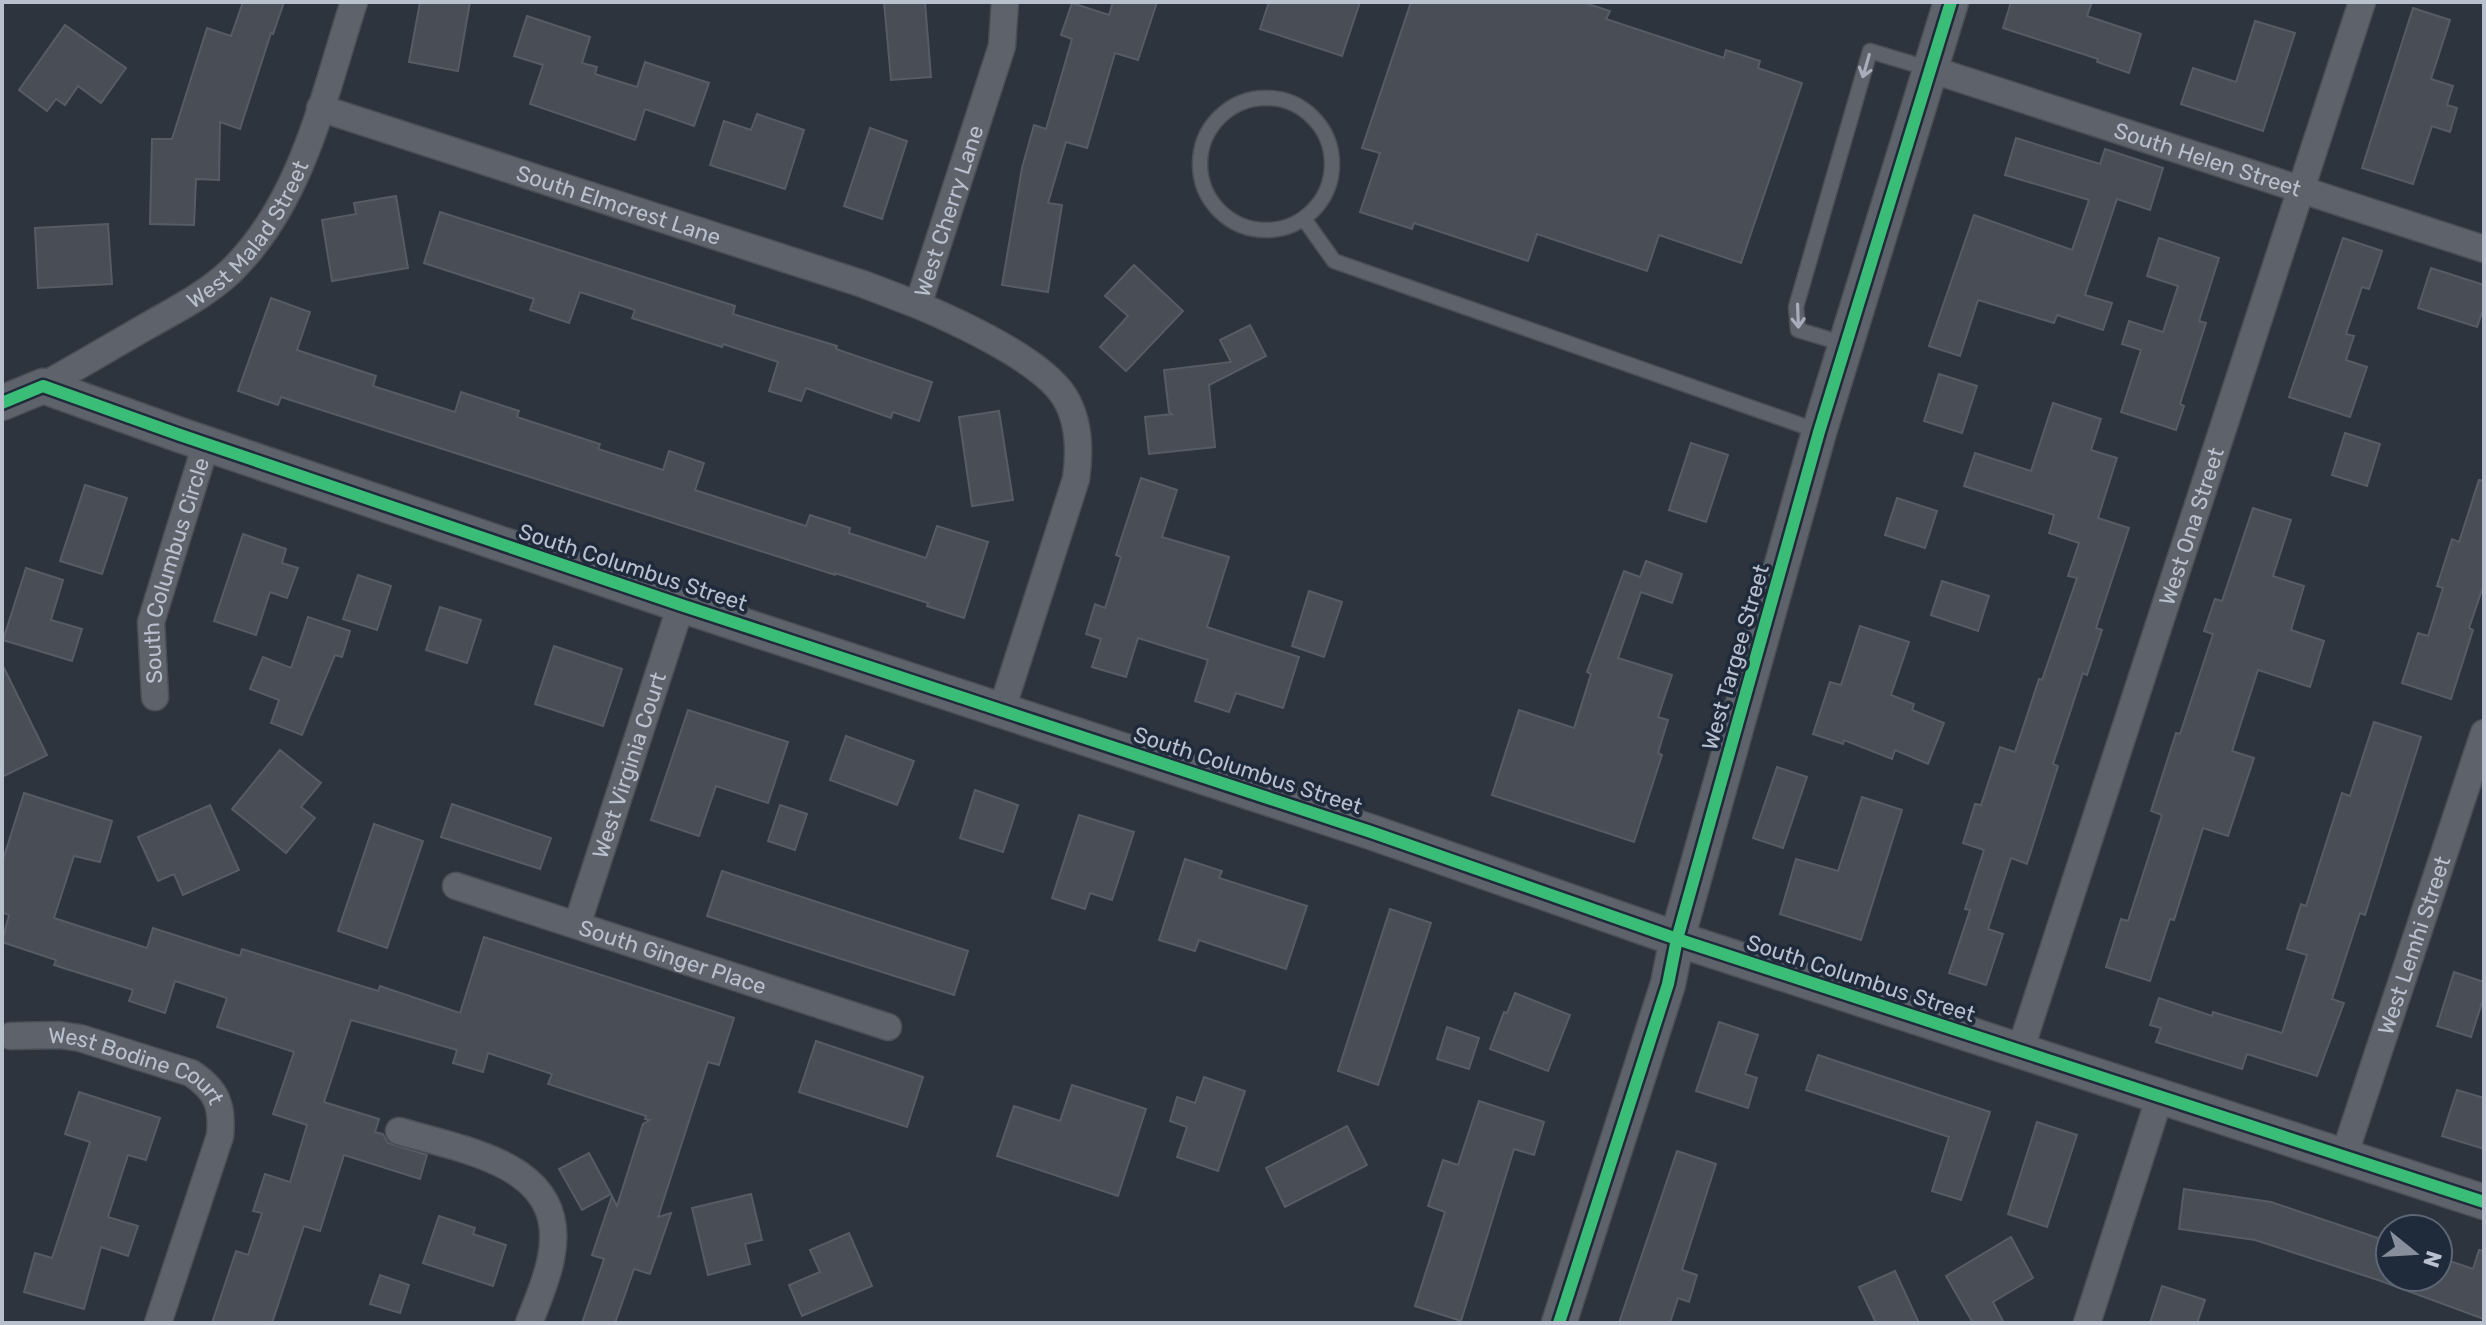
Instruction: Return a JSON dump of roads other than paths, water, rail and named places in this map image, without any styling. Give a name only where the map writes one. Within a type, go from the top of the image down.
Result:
[{"type":"street","name":"West Malad Street","points":[[43,386],[192,300],[231,271],[256,242],[281,204],[301,164],[354,2]]},
{"type":"street","name":"West Cherry Lane","points":[[1002,709],[1076,479],[1080,452],[1075,423],[1064,395],[1044,376],[977,330],[918,305],[1002,46],[1005,2]]},
{"type":"street","name":"West Targee Street","points":[[1559,1323],[1668,984],[1677,939],[1819,432],[1951,2]]},
{"type":"street","name":"West Ona Street","points":[[2020,1051],[2362,2]]},
{"type":"street","name":"South Helen Street","points":[[1930,69],[2484,249]]},
{"type":"street","name":"South Elmcrest Lane","points":[[320,108],[848,279],[918,305]]},
{"type":"street","points":[[2,403],[43,386]]},
{"type":"street","name":"South Columbus Street","points":[[43,386],[681,605],[1371,832],[1677,939],[2484,1202]]},
{"type":"street","name":"South Columbus Circle","points":[[155,697],[151,622],[206,444]]},
{"type":"street","name":"West Virginia Court","points":[[577,925],[681,605]]},
{"type":"street","name":"West Lemhi Street","points":[[2344,1156],[2484,733]]},
{"type":"street","name":"South Ginger Place","points":[[456,886],[888,1027]]},
{"type":"street","name":"West Bodine Court","points":[[11,1036],[80,1038],[191,1073],[206,1083],[216,1097],[222,1116],[220,1136],[158,1323]]},
{"type":"street","points":[[2087,1323],[2160,1096]]},
{"type":"street","points":[[399,1131],[492,1159],[522,1173],[538,1189],[548,1209],[553,1233],[551,1258],[529,1323]]},
{"type":"lane","points":[[1845,344],[1798,330],[1796,307],[1870,51],[1930,69]]},
{"type":"lane","points":[[1262,97],[1284,99],[1303,109],[1319,123],[1329,142],[1332,163],[1329,185],[1319,204],[1304,219],[1283,228],[1261,231],[1240,225],[1220,213],[1207,196],[1200,174],[1200,152],[1208,131],[1222,113],[1241,102],[1262,97]]},
{"type":"lane","points":[[1304,219],[1334,261],[1819,432]]}]
